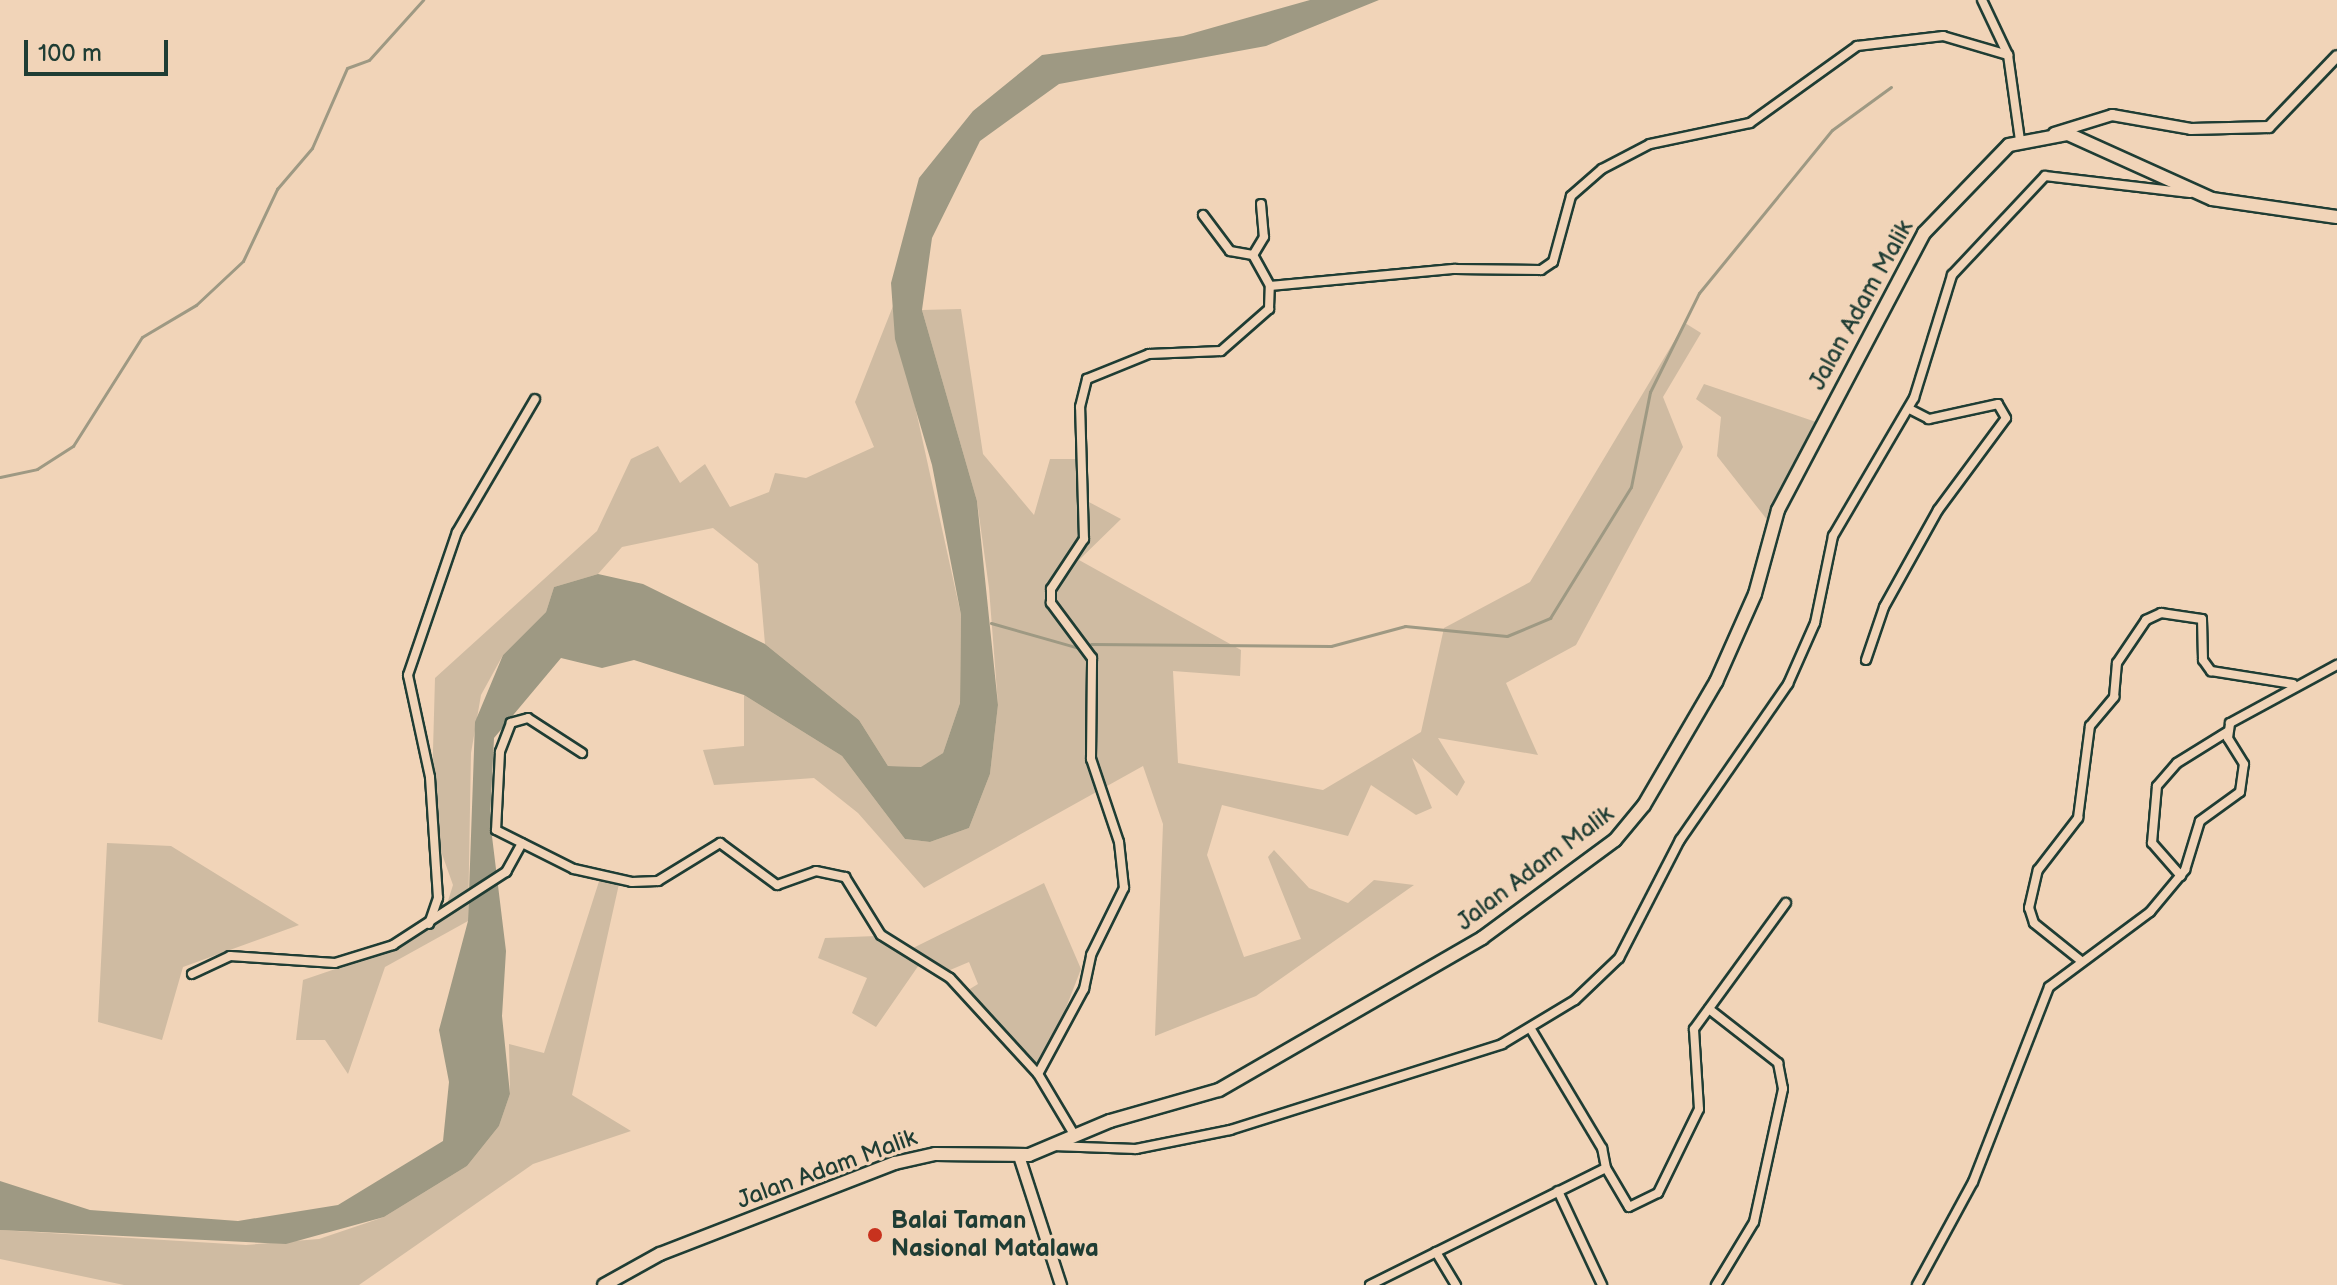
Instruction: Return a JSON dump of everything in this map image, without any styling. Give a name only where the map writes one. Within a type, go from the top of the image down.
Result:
[{"type":"highway","name":"Jalan Adam Malik","points":[[604,1285],[660,1254],[895,1163],[935,1154],[1019,1156],[1202,1097],[1259,1069],[1482,938],[1632,823],[1716,682],[1755,594],[1778,510],[1924,233],[1963,184],[2020,140],[2054,133],[2102,146],[2200,194],[2337,217]]},
{"type":"street","points":[[1982,0],[2008,55],[2020,140]]},
{"type":"street","points":[[1270,286],[1455,269],[1530,274],[1553,262],[1571,196],[1602,169],[1650,144],[1750,123],[1848,49],[1943,36],[2008,55]]},
{"type":"street","points":[[2054,133],[2112,115],[2191,129],[2269,127],[2337,56]]},
{"type":"street","points":[[1052,1146],[1100,1151],[1194,1140],[1397,1082],[1532,1031],[1619,958],[1680,840],[1788,684],[1815,623],[1833,536],[1909,409],[1952,275],[2045,176],[2200,194]]},
{"type":"street","points":[[1253,255],[1263,243],[1261,204]]},
{"type":"street","points":[[1203,215],[1230,251],[1253,255]]},
{"type":"street","points":[[1038,1074],[1084,989],[1091,955],[1124,888],[1091,759],[1092,658],[1050,596],[1084,539],[1081,390],[1097,373],[1149,354],[1221,351],[1269,309],[1270,286],[1253,255]]},
{"type":"street","points":[[429,924],[438,898],[431,786],[408,675],[457,532],[535,399]]},
{"type":"street","points":[[1866,660],[1884,607],[1938,510],[2006,418],[1998,404],[1929,419],[1909,409]]},
{"type":"street","points":[[2080,960],[2034,923],[2031,895],[2050,849],[2078,818],[2090,726],[2114,697],[2117,663],[2146,620],[2161,613],[2202,619],[2203,660],[2211,671],[2293,684]]},
{"type":"street","points":[[2181,876],[2152,843],[2157,786],[2177,763],[2227,732],[2293,684],[2337,665]]},
{"type":"street","points":[[582,753],[533,721],[511,723],[500,752],[495,826],[574,869],[632,882],[658,881],[720,843],[777,885],[816,871],[845,877],[881,935],[950,978],[1038,1074],[1075,1136]]},
{"type":"street","points":[[1917,1285],[1973,1182],[2043,998],[2080,960],[2148,914],[2181,876],[2200,821],[2244,784],[2244,764],[2227,732]]},
{"type":"street","points":[[192,974],[230,956],[342,962],[429,924],[506,872],[522,843]]},
{"type":"street","points":[[1532,1031],[1607,1156],[1606,1168],[1629,1207],[1658,1193],[1697,1117],[1693,1033],[1786,903]]},
{"type":"street","points":[[1709,1009],[1778,1063],[1783,1089],[1761,1202],[1716,1285]]},
{"type":"street","points":[[1019,1156],[1061,1285]]},
{"type":"street","points":[[1370,1285],[1606,1168]]},
{"type":"street","points":[[1558,1191],[1602,1285]]},
{"type":"street","points":[[1436,1252],[1456,1285]]},
{"type":"shaded area","points":[[1310,0],[1379,0],[1266,46],[1059,84],[980,141],[932,238],[922,310],[977,501],[998,705],[990,774],[969,828],[930,842],[905,839],[842,756],[744,695],[634,660],[602,668],[561,658],[494,738],[490,820],[506,951],[502,1016],[510,1094],[499,1126],[467,1166],[384,1217],[286,1244],[0,1230],[0,1181],[90,1210],[238,1221],[338,1205],[443,1141],[449,1082],[439,1030],[468,921],[475,722],[503,655],[546,612],[554,587],[598,574],[643,584],[765,644],[859,720],[888,766],[921,767],[943,753],[960,703],[961,615],[932,465],[895,339],[891,283],[919,178],[973,111],[1042,55],[1183,36]]},
{"type":"shaded area","points":[[893,306],[961,615],[960,703],[943,753],[922,767],[888,766],[859,720],[765,644],[758,564],[713,528],[622,547],[598,574],[554,587],[546,612],[503,655],[481,695],[471,753],[468,921],[385,967],[348,1074],[325,1040],[296,1040],[303,980],[397,948],[443,917],[453,885],[431,823],[435,678],[597,531],[631,459],[658,446],[680,483],[705,464],[730,507],[769,492],[775,473],[806,478],[874,447],[855,402]]},
{"type":"shaded area","points":[[961,309],[983,454],[1034,515],[1050,459],[1085,459],[1087,501],[1121,519],[1079,560],[1241,650],[1240,676],[1173,671],[1178,763],[1323,790],[1421,732],[1444,628],[1530,582],[1685,323],[1701,333],[1663,397],[1683,447],[1576,645],[1506,683],[1538,755],[1438,738],[1465,782],[1457,796],[1412,758],[1432,808],[1416,815],[1371,785],[1348,836],[1222,805],[1207,855],[1244,957],[1301,939],[1268,857],[1274,850],[1309,888],[1348,903],[1374,880],[1414,885],[1256,996],[1155,1036],[1163,824],[1143,766],[924,888],[858,813],[814,778],[714,785],[703,750],[744,746],[744,695],[842,756],[905,839],[930,842],[969,828],[990,774],[998,705],[989,588],[977,501],[922,310]]},
{"type":"shaded area","points":[[1704,384],[1822,424],[1772,526],[1717,456],[1721,417],[1696,399]]},
{"type":"shaded area","points":[[107,843],[171,846],[299,925],[183,967],[162,1040],[98,1022]]},
{"type":"shaded area","points":[[602,872],[621,875],[572,1095],[631,1131],[533,1164],[359,1285],[124,1285],[0,1259],[0,1230],[246,1245],[319,1239],[384,1217],[467,1166],[499,1126],[510,1094],[509,1044],[544,1053]]},
{"type":"shaded area","points":[[1044,883],[1081,969],[1054,1039],[1032,1072],[960,995],[978,984],[969,962],[943,973],[921,962],[876,1027],[852,1013],[867,978],[818,958],[825,938],[876,936],[905,952]]},
{"type":"waterway","points":[[0,477],[37,469],[73,446],[142,337],[196,305],[243,261],[277,189],[312,148],[347,68],[369,60],[423,0]]},
{"type":"waterway","points":[[1091,644],[1331,646],[1405,626],[1507,636],[1550,618],[1631,487],[1650,392],[1699,293],[1832,130],[1891,87]]},
{"type":"waterway","points":[[991,623],[1079,648]]},
{"type":"place","name":"Balai Taman Nasional Matalawa","points":[[875,1235]]}]
